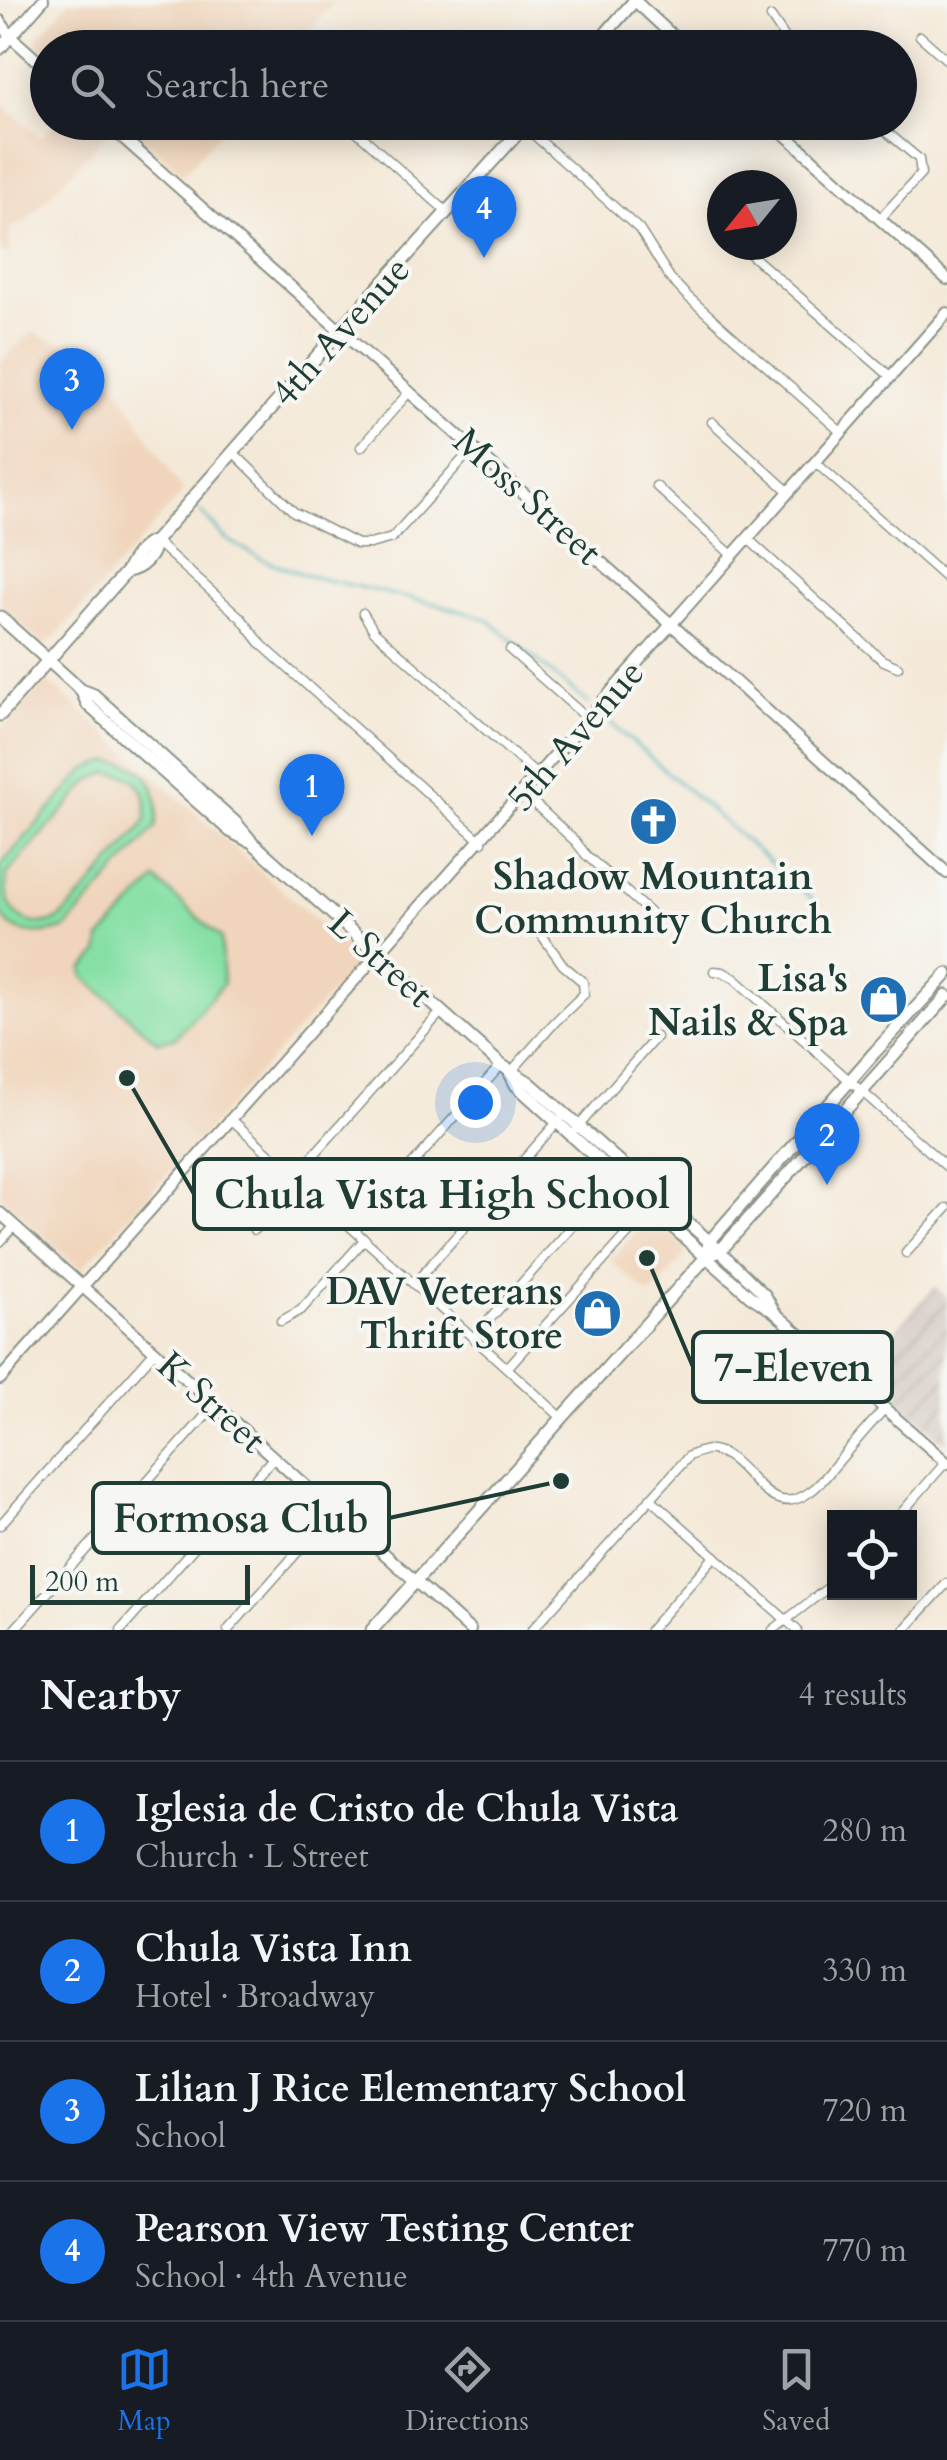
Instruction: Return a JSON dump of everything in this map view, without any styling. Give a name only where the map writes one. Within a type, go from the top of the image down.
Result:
[{"type":"main road","points":[[608,30],[634,0]]},
{"type":"main road","name":"4th Avenue","points":[[0,715],[127,571],[138,570],[154,550],[154,541],[512,140]]},
{"type":"main road","name":"L Street","points":[[0,618],[236,822],[252,842],[506,1069],[516,1085],[720,1252]]},
{"type":"main road","points":[[706,1257],[709,1242],[947,974]]},
{"type":"main road","points":[[372,1630],[706,1257],[720,1252],[947,996]]},
{"type":"main road","name":"L Street","points":[[620,1172],[651,1208],[706,1257]]},
{"type":"street","points":[[0,49],[43,0]]},
{"type":"street","points":[[634,0],[666,30]]},
{"type":"street","points":[[771,18],[779,30]]},
{"type":"street","points":[[0,22],[30,53]]},
{"type":"street","points":[[920,36],[947,60]]},
{"type":"street","name":"Moss Street","points":[[126,140],[947,873]]},
{"type":"street","points":[[366,140],[447,212]]},
{"type":"street","points":[[543,140],[639,229],[670,278],[686,295],[841,432]]},
{"type":"street","points":[[791,140],[947,279]]},
{"type":"street","points":[[880,219],[920,174],[919,160],[896,140]]},
{"type":"street","points":[[757,260],[890,377]]},
{"type":"street","name":"5th Avenue","points":[[0,1379],[482,842],[587,718],[947,314]]},
{"type":"street","points":[[361,447],[410,392]]},
{"type":"street","points":[[712,422],[788,492]]},
{"type":"street","points":[[233,452],[294,512],[357,544],[370,544],[392,538],[473,448]]},
{"type":"street","points":[[815,462],[947,579]]},
{"type":"street","points":[[656,486],[733,556]]},
{"type":"street","points":[[747,538],[882,660],[898,667]]},
{"type":"street","points":[[154,541],[241,618],[266,648],[482,842]]},
{"type":"street","points":[[362,612],[377,633],[538,776]]},
{"type":"street","points":[[510,650],[587,718]]},
{"type":"street","points":[[524,794],[650,913]]},
{"type":"street","points":[[355,1229],[506,1069],[584,994],[583,982],[564,966],[541,934]]},
{"type":"street","points":[[714,971],[734,978],[947,1167]]},
{"type":"street","points":[[254,1230],[441,1012]]},
{"type":"street","points":[[575,1131],[656,1037]]},
{"type":"street","points":[[414,1284],[561,1118]]},
{"type":"street","points":[[232,1120],[561,1417]]},
{"type":"street","points":[[474,1337],[620,1172]]},
{"type":"street","points":[[508,1367],[651,1208]]},
{"type":"street","points":[[906,1253],[947,1208]]},
{"type":"street","name":"K Street","points":[[0,1212],[470,1630]]},
{"type":"street","points":[[0,1242],[15,1226]]},
{"type":"street","points":[[280,1321],[300,1310],[365,1239]]},
{"type":"street","name":"L Street","points":[[720,1252],[765,1295],[774,1312]]},
{"type":"street","name":"L Street","points":[[706,1257],[946,1463]]},
{"type":"street","points":[[0,1524],[156,1351]]},
{"type":"street","points":[[14,1630],[216,1404]]},
{"type":"street","points":[[532,1630],[689,1456],[701,1450],[714,1450],[737,1464],[769,1495],[790,1501],[813,1490],[885,1408]]},
{"type":"street","points":[[120,1630],[274,1458]]},
{"type":"street","points":[[903,1510],[946,1463]]},
{"type":"street","points":[[650,1498],[797,1630]]},
{"type":"street","points":[[228,1630],[334,1511]]},
{"type":"street","points":[[650,1630],[714,1556]]},
{"type":"street","points":[[904,1630],[947,1583]]},
{"type":"street","points":[[773,1630],[827,1588]]},
{"type":"shaded area","points":[[70,0],[336,0],[309,30],[44,30]]},
{"type":"shaded area","points":[[0,102],[30,128],[30,140],[100,140],[25,222],[10,228],[10,253],[0,253]]},
{"type":"shaded area","points":[[145,140],[213,140],[183,174]]},
{"type":"shaded area","points":[[33,332],[80,352],[107,369],[183,492],[53,640],[43,645],[0,606],[0,362]]},
{"type":"shaded area","points":[[46,680],[361,960],[81,1270],[0,1197],[0,730]]},
{"type":"shaded area","points":[[650,1216],[685,1248],[684,1257],[648,1294],[610,1260]]},
{"type":"shaded area","points":[[935,1287],[947,1298],[947,1444],[861,1368]]},
{"type":"green space","points":[[105,762],[119,762],[141,771],[154,789],[156,827],[66,928],[38,933],[19,930],[4,918],[0,909],[0,866],[85,770]],"holes":[[[107,773],[139,785],[146,800],[146,820],[103,873],[57,920],[39,923],[23,918],[9,902],[8,873],[91,780]]]},
{"type":"green space","points":[[156,880],[221,938],[223,984],[175,1038],[157,1042],[84,977],[83,969],[99,953],[100,939]]},
{"type":"waterway","points":[[201,512],[226,539],[264,560],[305,575],[487,619],[588,703]]},
{"type":"waterway","points":[[604,717],[818,904]]},
{"type":"place","name":"Pearson View Testing Center","points":[[484,258]]},
{"type":"place","name":"Lilian J Rice Elementary School","points":[[72,430]]},
{"type":"place","name":"Shadow Mountain Community Church","points":[[653,822]]},
{"type":"place","name":"Iglesia de Cristo de Chula Vista","points":[[312,836]]},
{"type":"place","name":"Lisa's Nails & Spa","points":[[883,1000]]},
{"type":"place","name":"Chula Vista High School","points":[[127,1078]]},
{"type":"place","name":"Chula Vista Inn","points":[[827,1185]]},
{"type":"place","name":"7-Eleven","points":[[647,1258]]},
{"type":"place","name":"DAV Veterans Thrift Store","points":[[598,1313]]},
{"type":"place","name":"Formosa Club","points":[[561,1481]]}]
